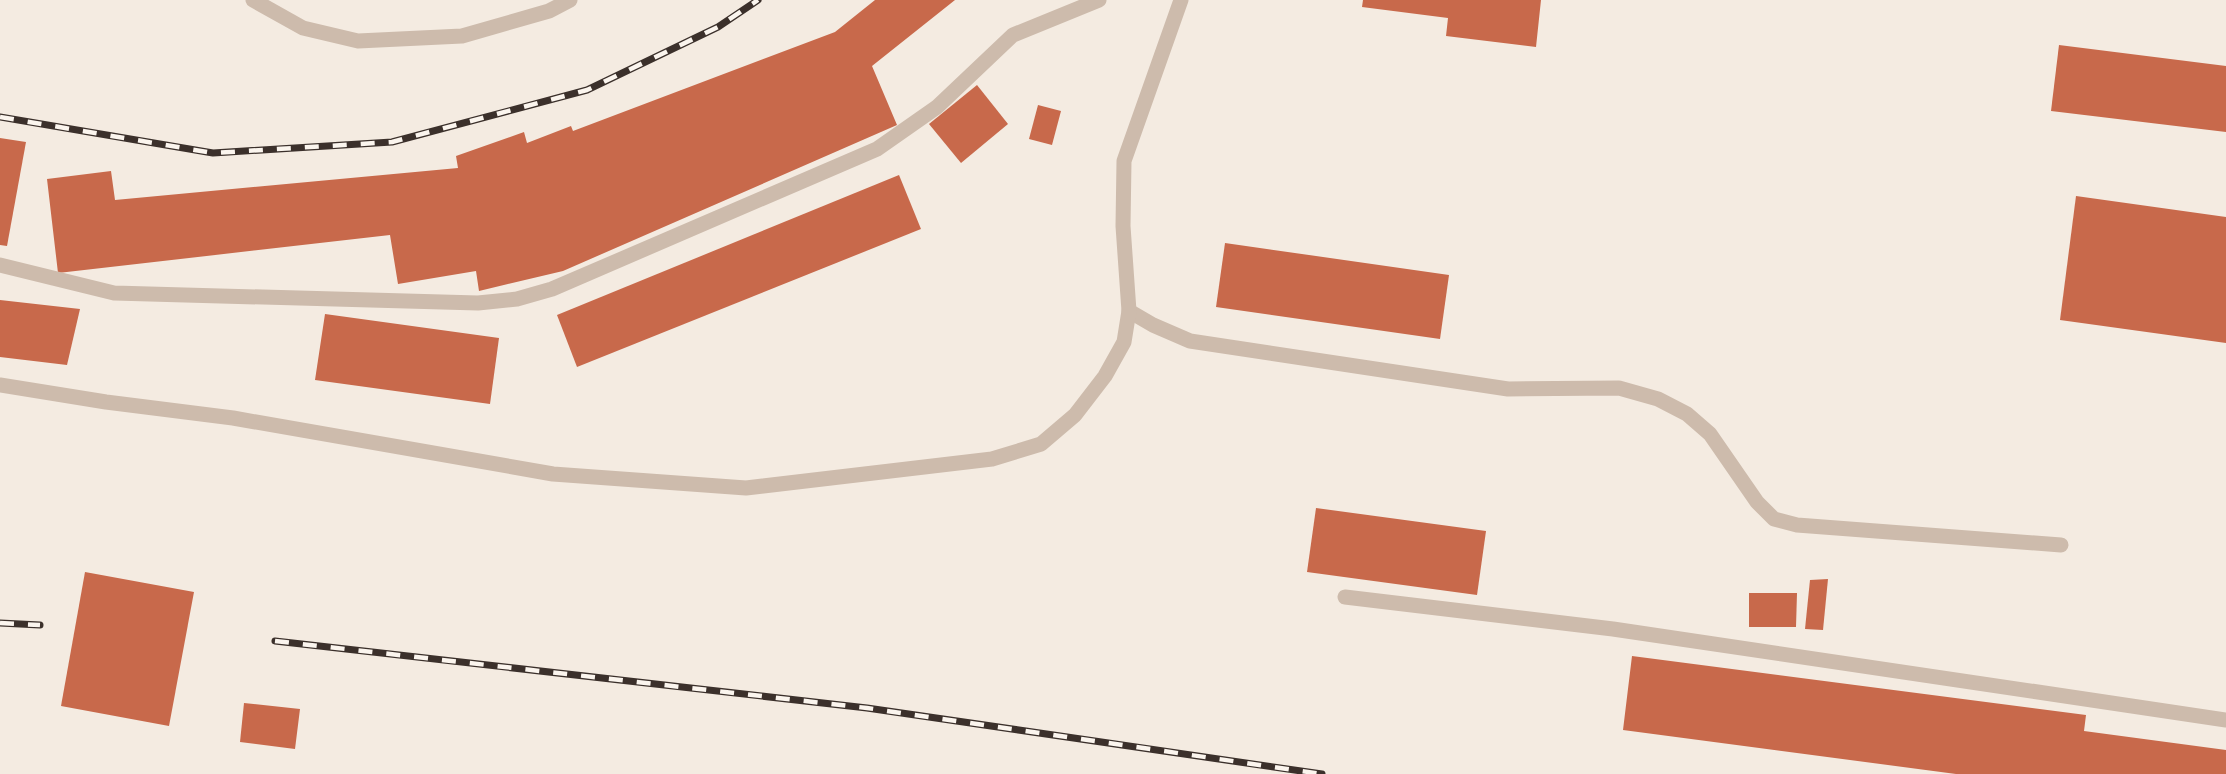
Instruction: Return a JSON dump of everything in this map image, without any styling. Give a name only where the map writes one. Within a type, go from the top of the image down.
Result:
[{"type":"street","points":[[253,0],[303,28],[358,41],[462,36],[549,11],[570,0]]},
{"type":"street","points":[[0,265],[114,293],[478,303],[517,299],[552,289],[877,149],[938,107],[1013,35],[1099,0]]},
{"type":"street","points":[[0,385],[106,402],[233,418],[553,474],[746,488],[992,459],[1041,444],[1075,415],[1105,376],[1124,342],[1129,311],[1123,226],[1124,162],[1181,0]]},
{"type":"street","points":[[1129,311],[1153,325],[1190,341],[1508,389],[1619,388],[1658,399],[1687,414],[1710,434],[1757,502],[1774,519],[1797,525],[2061,544]]},
{"type":"street","points":[[1344,597],[1613,629],[2226,720]]},
{"type":"building","points":[[875,0],[955,0],[872,66],[897,125],[563,271],[479,291],[476,271],[398,284],[390,235],[58,273],[47,179],[111,171],[115,200],[458,168],[456,156],[524,132],[527,143],[571,126],[573,131],[835,32]]},
{"type":"building","points":[[1363,0],[1541,0],[1536,47],[1446,36],[1448,18],[1362,7]]},
{"type":"building","points":[[2059,45],[2226,66],[2226,132],[2051,111]]},
{"type":"building","points":[[977,85],[1008,124],[961,163],[929,124]]},
{"type":"building","points":[[1038,105],[1061,111],[1052,145],[1029,139]]},
{"type":"building","points":[[0,138],[26,142],[7,246],[0,245]]},
{"type":"building","points":[[899,175],[921,229],[577,367],[557,315]]},
{"type":"building","points":[[2076,196],[2226,217],[2226,343],[2060,320]]},
{"type":"building","points":[[1225,243],[1449,275],[1440,339],[1216,307]]},
{"type":"building","points":[[0,300],[80,309],[67,365],[0,357]]},
{"type":"building","points":[[325,314],[499,338],[490,404],[315,380]]},
{"type":"building","points":[[1316,508],[1486,531],[1477,595],[1307,572]]},
{"type":"building","points":[[85,572],[194,592],[169,726],[61,706]]},
{"type":"building","points":[[1828,579],[1823,630],[1805,629],[1810,580]]},
{"type":"building","points":[[1749,593],[1797,593],[1796,627],[1749,627]]},
{"type":"building","points":[[1632,656],[2086,715],[2084,731],[2226,750],[2226,774],[1956,774],[1623,730]]},
{"type":"building","points":[[244,703],[300,709],[295,749],[240,742]]},
{"type":"railway","points":[[0,117],[213,153],[392,142],[587,90],[718,27],[758,0]]},
{"type":"railway","points":[[0,623],[40,625]]},
{"type":"railway","points":[[275,641],[867,708],[1322,774]]}]
